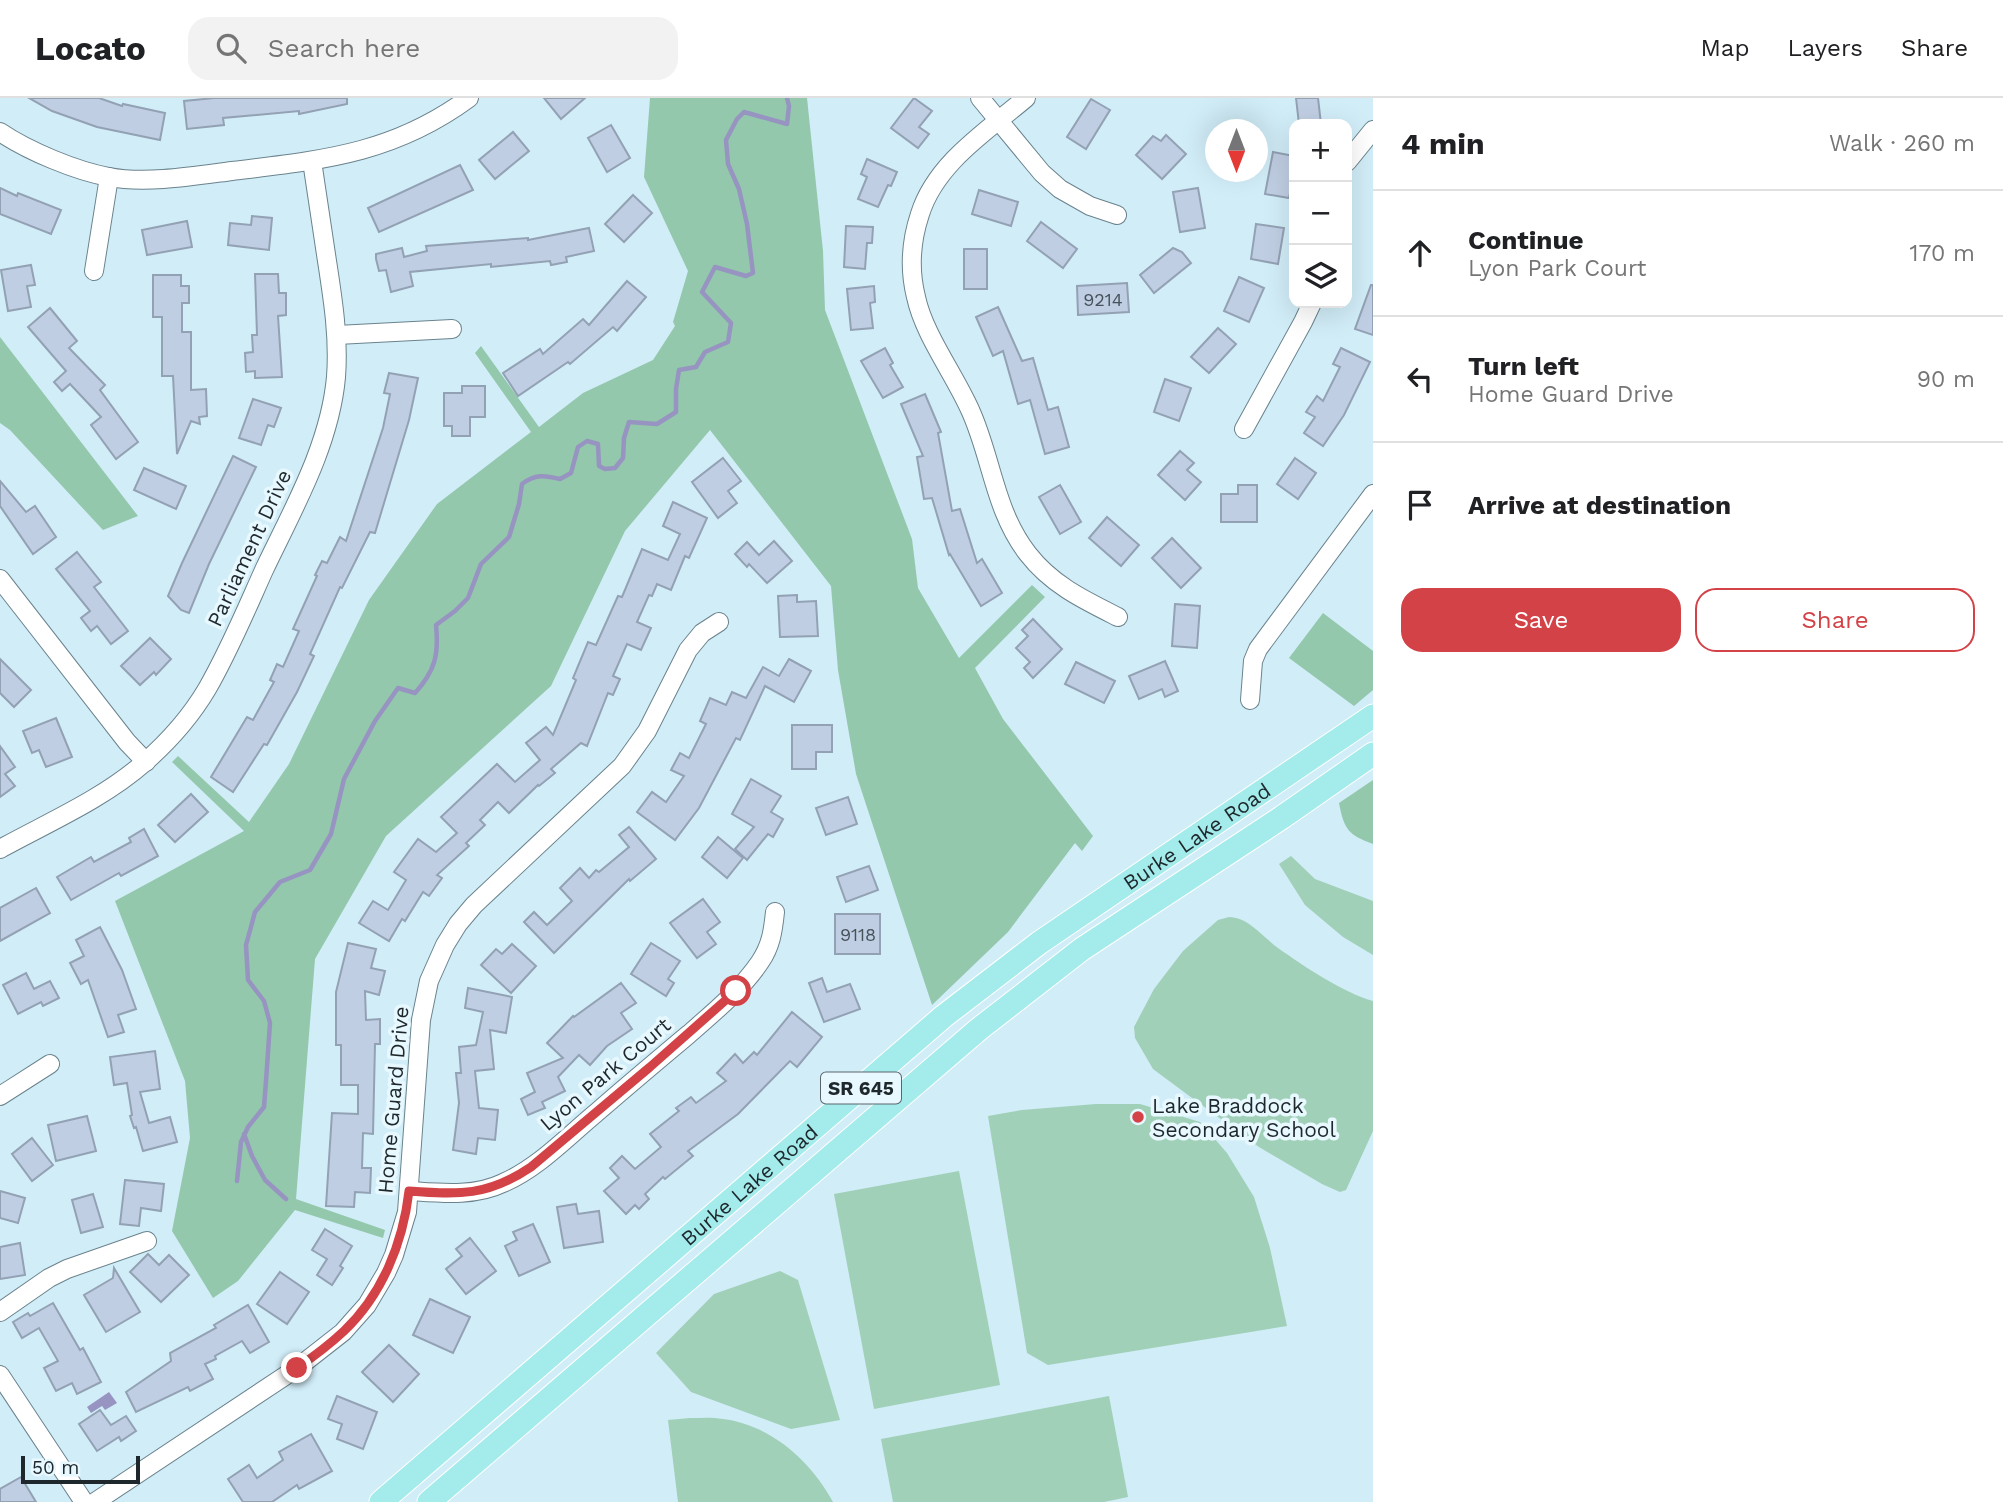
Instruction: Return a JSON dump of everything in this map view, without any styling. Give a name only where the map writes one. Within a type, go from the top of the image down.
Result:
[{"type":"main road","name":"Burke Lake Road","points":[[381,1502],[944,1016],[1039,943],[1373,716]]},
{"type":"main road","name":"Burke Lake Road","points":[[429,1502],[979,1029],[1082,949],[1373,754]]},
{"type":"street","points":[[0,132],[35,151],[109,177],[185,177],[312,161],[371,148],[408,135],[450,112],[469,98]]},
{"type":"street","points":[[980,98],[1042,173],[1060,189],[1090,206],[1117,215]]},
{"type":"street","points":[[1026,98],[950,163],[925,200],[913,237],[911,262],[916,298],[926,327],[971,412],[983,443],[1000,504],[1019,542],[1038,566],[1059,585],[1118,617]]},
{"type":"street","points":[[1352,156],[1373,130]]},
{"type":"street","name":"Parliament Drive","points":[[0,849],[115,785],[146,762],[177,731],[206,690],[305,484],[331,408],[337,335],[312,161]]},
{"type":"street","points":[[94,271],[109,177]]},
{"type":"street","points":[[1244,429],[1310,308]]},
{"type":"street","points":[[337,335],[452,329]]},
{"type":"street","points":[[1250,700],[1253,661],[1258,649],[1373,494]]},
{"type":"street","points":[[0,579],[127,742],[146,762]]},
{"type":"street","name":"Home Guard Drive","points":[[95,1502],[297,1368],[343,1332],[367,1304],[386,1273],[404,1225],[409,1191],[421,1020],[429,981],[444,945],[474,905],[622,766],[647,731],[688,650],[702,633],[719,622]]},
{"type":"street","name":"Lyon Park Court","points":[[409,1191],[446,1194],[479,1191],[504,1183],[531,1167],[736,991],[768,948],[772,939],[775,912]]},
{"type":"street","points":[[0,1096],[50,1064]]},
{"type":"street","points":[[0,1312],[49,1278],[67,1269],[147,1241]]},
{"type":"street","points":[[0,1375],[83,1502]]},
{"type":"green space","points":[[650,98],[807,98],[823,251],[825,310],[912,539],[918,588],[959,658],[1032,585],[1045,597],[975,668],[1003,719],[1093,836],[1082,851],[1075,843],[1008,932],[932,1005],[856,774],[838,670],[831,586],[710,430],[625,531],[551,686],[386,836],[315,959],[296,1199],[385,1230],[383,1238],[295,1210],[238,1281],[213,1298],[172,1231],[190,1138],[185,1081],[115,901],[244,831],[172,762],[178,756],[249,822],[289,764],[369,600],[437,504],[531,432],[475,353],[481,346],[539,427],[583,393],[653,360],[675,326],[673,322],[688,271],[644,177]]},
{"type":"green space","points":[[0,337],[138,516],[103,530],[10,430],[0,423]]},
{"type":"green space","points":[[1323,613],[1373,651],[1373,690],[1354,706],[1289,658]]},
{"type":"green space","points":[[1373,780],[1373,844],[1348,830],[1339,803]]},
{"type":"green space","points":[[1291,856],[1315,879],[1373,901],[1373,955],[1343,937],[1305,905],[1279,864]]},
{"type":"green space","points":[[1229,917],[1243,920],[1278,948],[1324,978],[1373,1001],[1373,1131],[1346,1190],[1340,1192],[1322,1184],[1259,1147],[1153,1069],[1135,1038],[1134,1027],[1154,989],[1183,951],[1218,920]]},
{"type":"green space","points":[[1096,1104],[1140,1104],[1200,1122],[1227,1153],[1254,1197],[1270,1248],[1287,1326],[1048,1365],[1027,1353],[988,1116],[1022,1110]]},
{"type":"green space","points":[[959,1171],[1000,1385],[874,1409],[834,1194]]},
{"type":"green space","points":[[780,1271],[798,1280],[840,1420],[791,1429],[691,1392],[656,1353],[714,1294]]},
{"type":"green space","points":[[1109,1396],[1128,1497],[1104,1502],[893,1502],[881,1439]]},
{"type":"green space","points":[[715,1418],[741,1423],[773,1437],[801,1459],[833,1502],[678,1502],[668,1420]]},
{"type":"shaded area","points":[[109,1392],[117,1403],[105,1410],[102,1406],[91,1413],[87,1407]]},
{"type":"building","points":[[29,98],[99,98],[122,106],[123,104],[165,113],[160,140],[97,127],[52,111]]},
{"type":"building","points":[[214,98],[347,98],[347,104],[299,114],[299,111],[223,118],[224,125],[187,129],[184,101]]},
{"type":"building","points":[[544,98],[585,98],[561,119]]},
{"type":"building","points":[[914,98],[932,111],[919,127],[929,134],[918,148],[891,128]]},
{"type":"building","points":[[1296,98],[1318,98],[1320,119],[1298,119]]},
{"type":"building","points":[[1091,99],[1110,110],[1086,149],[1067,137]]},
{"type":"building","points":[[611,125],[630,158],[607,172],[588,138]]},
{"type":"building","points":[[513,132],[529,151],[495,179],[479,160]]},
{"type":"building","points":[[1166,135],[1186,154],[1162,179],[1136,155],[1153,136],[1161,141]]},
{"type":"building","points":[[1273,152],[1289,155],[1289,198],[1265,194]]},
{"type":"building","points":[[867,159],[897,172],[878,207],[858,199],[867,177],[861,174]]},
{"type":"building","points":[[460,165],[473,190],[379,232],[368,208]]},
{"type":"building","points":[[0,188],[61,210],[51,234],[0,214]]},
{"type":"building","points":[[1198,188],[1205,228],[1180,232],[1173,192]]},
{"type":"building","points":[[979,190],[1018,202],[1011,226],[972,214]]},
{"type":"building","points":[[633,195],[652,213],[624,242],[605,224]]},
{"type":"building","points":[[252,216],[272,218],[269,250],[228,245],[230,223],[251,225]]},
{"type":"building","points":[[187,221],[192,247],[147,255],[142,230]]},
{"type":"building","points":[[1041,222],[1077,249],[1063,268],[1027,241]]},
{"type":"building","points":[[1256,224],[1284,228],[1278,264],[1251,259]]},
{"type":"building","points":[[846,226],[873,227],[872,243],[867,243],[865,269],[844,267]]},
{"type":"building","points":[[589,228],[594,251],[566,257],[567,262],[551,265],[550,261],[491,267],[491,264],[410,272],[413,286],[391,292],[386,270],[379,271],[376,259],[376,254],[402,248],[404,257],[427,251],[426,246],[528,240]]},
{"type":"building","points":[[1173,248],[1182,252],[1191,263],[1154,293],[1140,275]]},
{"type":"building","points":[[964,249],[987,249],[987,289],[964,289]]},
{"type":"building","points":[[31,265],[35,285],[27,286],[31,307],[8,311],[1,270]]},
{"type":"building","points":[[255,274],[278,274],[279,293],[286,293],[286,315],[278,316],[282,377],[255,378],[255,371],[246,372],[245,353],[253,352],[252,335],[257,335]]},
{"type":"building","points":[[153,275],[181,275],[181,286],[189,286],[189,303],[182,303],[182,332],[191,332],[191,390],[206,389],[207,416],[199,417],[200,424],[191,421],[177,454],[173,376],[162,376],[162,317],[153,317]]},
{"type":"building","points":[[1239,277],[1264,288],[1249,322],[1224,311]]},
{"type":"building","points":[[627,281],[646,297],[617,331],[613,327],[570,364],[568,362],[518,396],[503,373],[540,349],[543,354],[583,319],[589,325]]},
{"type":"building","points":[[1127,283],[1129,312],[1078,315],[1077,286]]},
{"type":"building","points":[[1373,285],[1373,335],[1355,329]]},
{"type":"building","points":[[874,286],[875,302],[870,303],[873,328],[851,330],[847,289]]},
{"type":"building","points":[[998,307],[1022,361],[1033,358],[1048,410],[1058,407],[1069,447],[1045,454],[1030,400],[1018,404],[1003,351],[993,356],[976,317]]},
{"type":"building","points":[[50,308],[77,341],[69,348],[105,385],[100,390],[138,442],[116,459],[91,425],[101,417],[70,384],[62,391],[54,382],[66,371],[28,327]]},
{"type":"building","points":[[1218,328],[1236,344],[1209,373],[1191,357]]},
{"type":"building","points":[[885,348],[893,363],[890,365],[903,387],[883,398],[861,361]]},
{"type":"building","points":[[1341,348],[1370,362],[1344,415],[1323,446],[1304,433],[1315,417],[1306,412],[1317,396],[1323,401],[1340,367],[1333,364]]},
{"type":"building","points":[[389,373],[418,378],[409,420],[375,533],[370,532],[342,588],[340,587],[310,654],[314,656],[297,692],[267,745],[264,744],[233,792],[211,777],[247,717],[253,720],[274,682],[270,680],[277,664],[283,667],[299,631],[293,629],[322,561],[327,563],[340,537],[346,541],[383,428],[390,394],[384,393]]},
{"type":"building","points":[[1165,379],[1191,388],[1179,421],[1154,412]]},
{"type":"building","points":[[462,386],[485,386],[485,417],[470,417],[470,436],[452,436],[452,426],[444,426],[444,393],[462,393]]},
{"type":"building","points":[[925,394],[941,432],[938,433],[952,511],[960,509],[977,563],[982,559],[1002,593],[981,606],[949,555],[932,498],[924,499],[917,457],[923,456],[901,404]]},
{"type":"building","points":[[253,399],[281,408],[274,427],[268,425],[261,445],[239,438]]},
{"type":"building","points":[[1180,451],[1194,463],[1187,470],[1201,482],[1185,500],[1158,475]]},
{"type":"building","points":[[233,456],[256,467],[209,564],[189,613],[181,610],[168,596]]},
{"type":"building","points":[[723,458],[741,481],[728,491],[737,503],[718,518],[692,482]]},
{"type":"building","points":[[1295,458],[1316,473],[1298,499],[1277,484]]},
{"type":"building","points":[[144,468],[186,486],[176,509],[134,490]]},
{"type":"building","points":[[0,481],[26,512],[35,506],[56,537],[33,554],[0,506]]},
{"type":"building","points":[[1060,485],[1081,522],[1060,534],[1039,497]]},
{"type":"building","points":[[1238,485],[1257,485],[1257,522],[1221,522],[1221,494],[1238,494]]},
{"type":"building","points":[[673,502],[707,518],[689,558],[685,556],[671,590],[657,584],[652,596],[649,595],[637,622],[651,628],[641,650],[627,644],[613,676],[620,679],[613,695],[608,693],[587,746],[581,743],[551,769],[555,773],[509,813],[498,802],[480,820],[485,825],[466,843],[469,846],[437,875],[442,878],[429,896],[423,892],[389,941],[359,923],[373,901],[388,910],[406,880],[394,872],[418,839],[436,852],[457,833],[441,817],[497,764],[515,782],[540,760],[526,743],[546,727],[553,735],[576,680],[573,678],[588,642],[596,645],[618,596],[622,597],[642,549],[668,560],[680,534],[663,526]]},
{"type":"building","points":[[1107,517],[1139,545],[1121,566],[1089,538]]},
{"type":"building","points":[[1172,538],[1201,568],[1181,588],[1152,558]]},
{"type":"building","points":[[774,541],[792,561],[767,583],[735,554],[747,542],[759,555]]},
{"type":"building","points":[[77,552],[101,582],[94,587],[128,631],[111,644],[97,626],[91,631],[81,618],[90,611],[56,569]]},
{"type":"building","points":[[797,595],[797,602],[816,601],[818,636],[780,637],[778,596]]},
{"type":"building","points":[[1175,604],[1200,606],[1197,648],[1172,646]]},
{"type":"building","points":[[1033,619],[1062,649],[1033,678],[1024,668],[1030,662],[1016,648],[1028,636],[1022,630]]},
{"type":"building","points":[[150,638],[171,659],[156,675],[154,672],[140,685],[121,666]]},
{"type":"building","points":[[0,659],[31,690],[14,707],[0,693]]},
{"type":"building","points":[[789,659],[811,671],[794,702],[765,686],[740,740],[736,738],[699,808],[675,840],[637,812],[652,792],[666,802],[684,776],[671,770],[680,753],[689,758],[706,724],[700,721],[710,698],[726,705],[732,692],[746,698],[763,667],[779,676]]},
{"type":"building","points":[[1165,661],[1178,691],[1165,697],[1162,689],[1139,699],[1129,676]]},
{"type":"building","points":[[1076,662],[1115,681],[1104,703],[1065,684]]},
{"type":"building","points":[[56,718],[72,757],[46,767],[39,750],[32,753],[23,731]]},
{"type":"building","points":[[792,725],[832,725],[832,752],[816,752],[816,769],[792,769]]},
{"type":"building","points":[[0,746],[15,767],[5,774],[15,786],[0,797]]},
{"type":"building","points":[[751,779],[781,796],[771,812],[783,819],[773,837],[768,834],[747,860],[735,849],[754,827],[732,814]]},
{"type":"building","points":[[191,794],[208,812],[175,842],[158,825]]},
{"type":"building","points":[[848,797],[857,824],[826,835],[816,808]]},
{"type":"building","points":[[629,827],[656,859],[630,881],[629,879],[554,953],[524,922],[534,912],[547,925],[572,901],[560,888],[580,868],[589,878],[629,847],[619,835]]},
{"type":"building","points":[[144,829],[158,856],[121,876],[119,873],[71,900],[57,877],[91,857],[94,862],[131,842],[129,838]]},
{"type":"building","points":[[718,837],[743,858],[727,878],[702,857]]},
{"type":"building","points":[[869,866],[878,890],[846,902],[837,877]]},
{"type":"building","points":[[36,888],[50,913],[0,941],[0,908]]},
{"type":"building","points":[[703,899],[720,922],[707,932],[716,944],[697,958],[670,923]]},
{"type":"building","points":[[835,914],[880,914],[880,954],[835,954]]},
{"type":"building","points":[[100,927],[122,970],[136,1009],[118,1015],[124,1032],[108,1037],[88,980],[81,984],[70,963],[84,956],[76,940]]},
{"type":"building","points":[[348,943],[376,949],[371,968],[385,971],[379,995],[365,991],[366,1020],[380,1019],[380,1044],[375,1044],[373,1134],[363,1133],[362,1168],[371,1168],[370,1193],[355,1192],[354,1207],[326,1206],[332,1113],[358,1114],[358,1085],[341,1085],[341,1045],[336,1045],[336,992]]},
{"type":"building","points":[[651,943],[680,961],[668,979],[674,983],[666,996],[631,974]]},
{"type":"building","points":[[512,944],[536,966],[511,993],[481,965],[496,949],[502,954]]},
{"type":"building","points":[[26,973],[34,989],[50,981],[59,998],[43,1006],[41,1002],[18,1014],[3,985]]},
{"type":"building","points":[[822,978],[827,992],[850,984],[860,1009],[824,1022],[809,983]]},
{"type":"building","points":[[621,983],[636,1003],[621,1013],[632,1029],[607,1046],[590,1065],[579,1055],[558,1077],[565,1091],[542,1102],[545,1108],[528,1115],[521,1099],[535,1092],[527,1073],[563,1058],[547,1043],[573,1016]]},
{"type":"building","points":[[468,988],[512,997],[506,1033],[490,1030],[494,1069],[475,1071],[479,1108],[498,1110],[495,1140],[478,1138],[476,1154],[453,1150],[459,1103],[456,1073],[461,1073],[459,1047],[476,1045],[483,1012],[465,1008]]},
{"type":"building","points":[[792,1012],[822,1037],[797,1067],[790,1061],[738,1114],[688,1151],[693,1156],[665,1179],[663,1177],[645,1194],[649,1199],[639,1209],[635,1205],[626,1214],[604,1191],[619,1178],[610,1168],[622,1156],[635,1169],[661,1147],[650,1134],[679,1111],[676,1108],[691,1097],[696,1103],[726,1081],[717,1073],[735,1054],[743,1063],[754,1052],[757,1055]]},
{"type":"building","points":[[155,1051],[160,1089],[140,1092],[149,1123],[170,1117],[177,1142],[143,1151],[130,1116],[127,1083],[114,1085],[110,1057]]},
{"type":"building","points":[[87,1116],[96,1151],[56,1161],[48,1125]]},
{"type":"building","points":[[32,1138],[53,1165],[32,1181],[12,1154]]},
{"type":"building","points":[[125,1180],[164,1184],[161,1211],[141,1208],[139,1226],[120,1224]]},
{"type":"building","points":[[0,1191],[25,1198],[18,1223],[0,1218]]},
{"type":"building","points":[[93,1194],[103,1227],[81,1233],[72,1200]]},
{"type":"building","points":[[576,1204],[578,1214],[599,1211],[603,1242],[564,1248],[557,1207]]},
{"type":"building","points":[[533,1224],[550,1262],[519,1276],[505,1246],[517,1240],[513,1232]]},
{"type":"building","points":[[325,1229],[352,1246],[332,1285],[317,1275],[327,1259],[312,1250]]},
{"type":"building","points":[[470,1238],[496,1271],[466,1294],[446,1269],[462,1256],[456,1249]]},
{"type":"building","points":[[20,1243],[25,1275],[0,1279],[0,1247]]},
{"type":"building","points":[[148,1254],[159,1265],[169,1255],[189,1275],[161,1302],[130,1272]]},
{"type":"building","points":[[114,1268],[140,1312],[106,1332],[84,1295],[113,1278]]},
{"type":"building","points":[[280,1272],[309,1292],[287,1324],[257,1304]]},
{"type":"building","points":[[430,1299],[470,1317],[453,1353],[413,1335]]},
{"type":"building","points":[[53,1303],[80,1350],[83,1348],[101,1382],[77,1394],[72,1383],[56,1391],[44,1368],[58,1361],[39,1328],[22,1338],[13,1322]]},
{"type":"building","points":[[248,1305],[269,1342],[250,1353],[242,1341],[205,1364],[213,1379],[190,1391],[188,1387],[136,1412],[126,1392],[171,1361],[170,1353],[216,1328],[214,1325]]},
{"type":"building","points":[[389,1345],[419,1374],[393,1402],[362,1372]]},
{"type":"building","points":[[337,1396],[377,1412],[363,1449],[337,1439],[342,1424],[328,1419]]},
{"type":"building","points":[[100,1410],[111,1425],[126,1416],[136,1431],[121,1441],[119,1437],[97,1451],[79,1424]]},
{"type":"building","points":[[311,1434],[332,1471],[299,1489],[297,1485],[272,1502],[243,1502],[228,1479],[249,1465],[257,1478],[283,1460],[279,1452]]},
{"type":"building","points":[[21,1477],[36,1502],[0,1502],[0,1489]]},
{"type":"waterway","points":[[237,1181],[241,1142],[248,1127],[264,1107],[270,1023],[264,1001],[248,980],[246,945],[255,912],[280,882],[310,870],[331,834],[344,779],[375,721],[398,688],[415,693],[427,677],[436,654],[436,625],[468,598],[481,564],[509,537],[522,484],[536,477],[560,479],[571,473],[578,447],[587,441],[598,444],[599,466],[605,469],[615,468],[623,458],[624,438],[629,422],[657,424],[676,412],[679,370],[696,367],[705,352],[728,342],[731,323],[702,292],[715,267],[746,276],[753,273],[747,224],[739,189],[728,164],[726,140],[737,119],[744,112],[787,124],[787,98]]},
{"type":"waterway","points":[[244,1134],[265,1180],[286,1199]]},
{"type":"place","name":"Lake Braddock Secondary School","points":[[1138,1117]]},
{"type":"route","points":[[297,1368],[343,1332],[367,1304],[394,1255],[404,1225],[409,1191],[446,1194],[479,1191],[516,1177],[650,1067],[736,991]]}]
